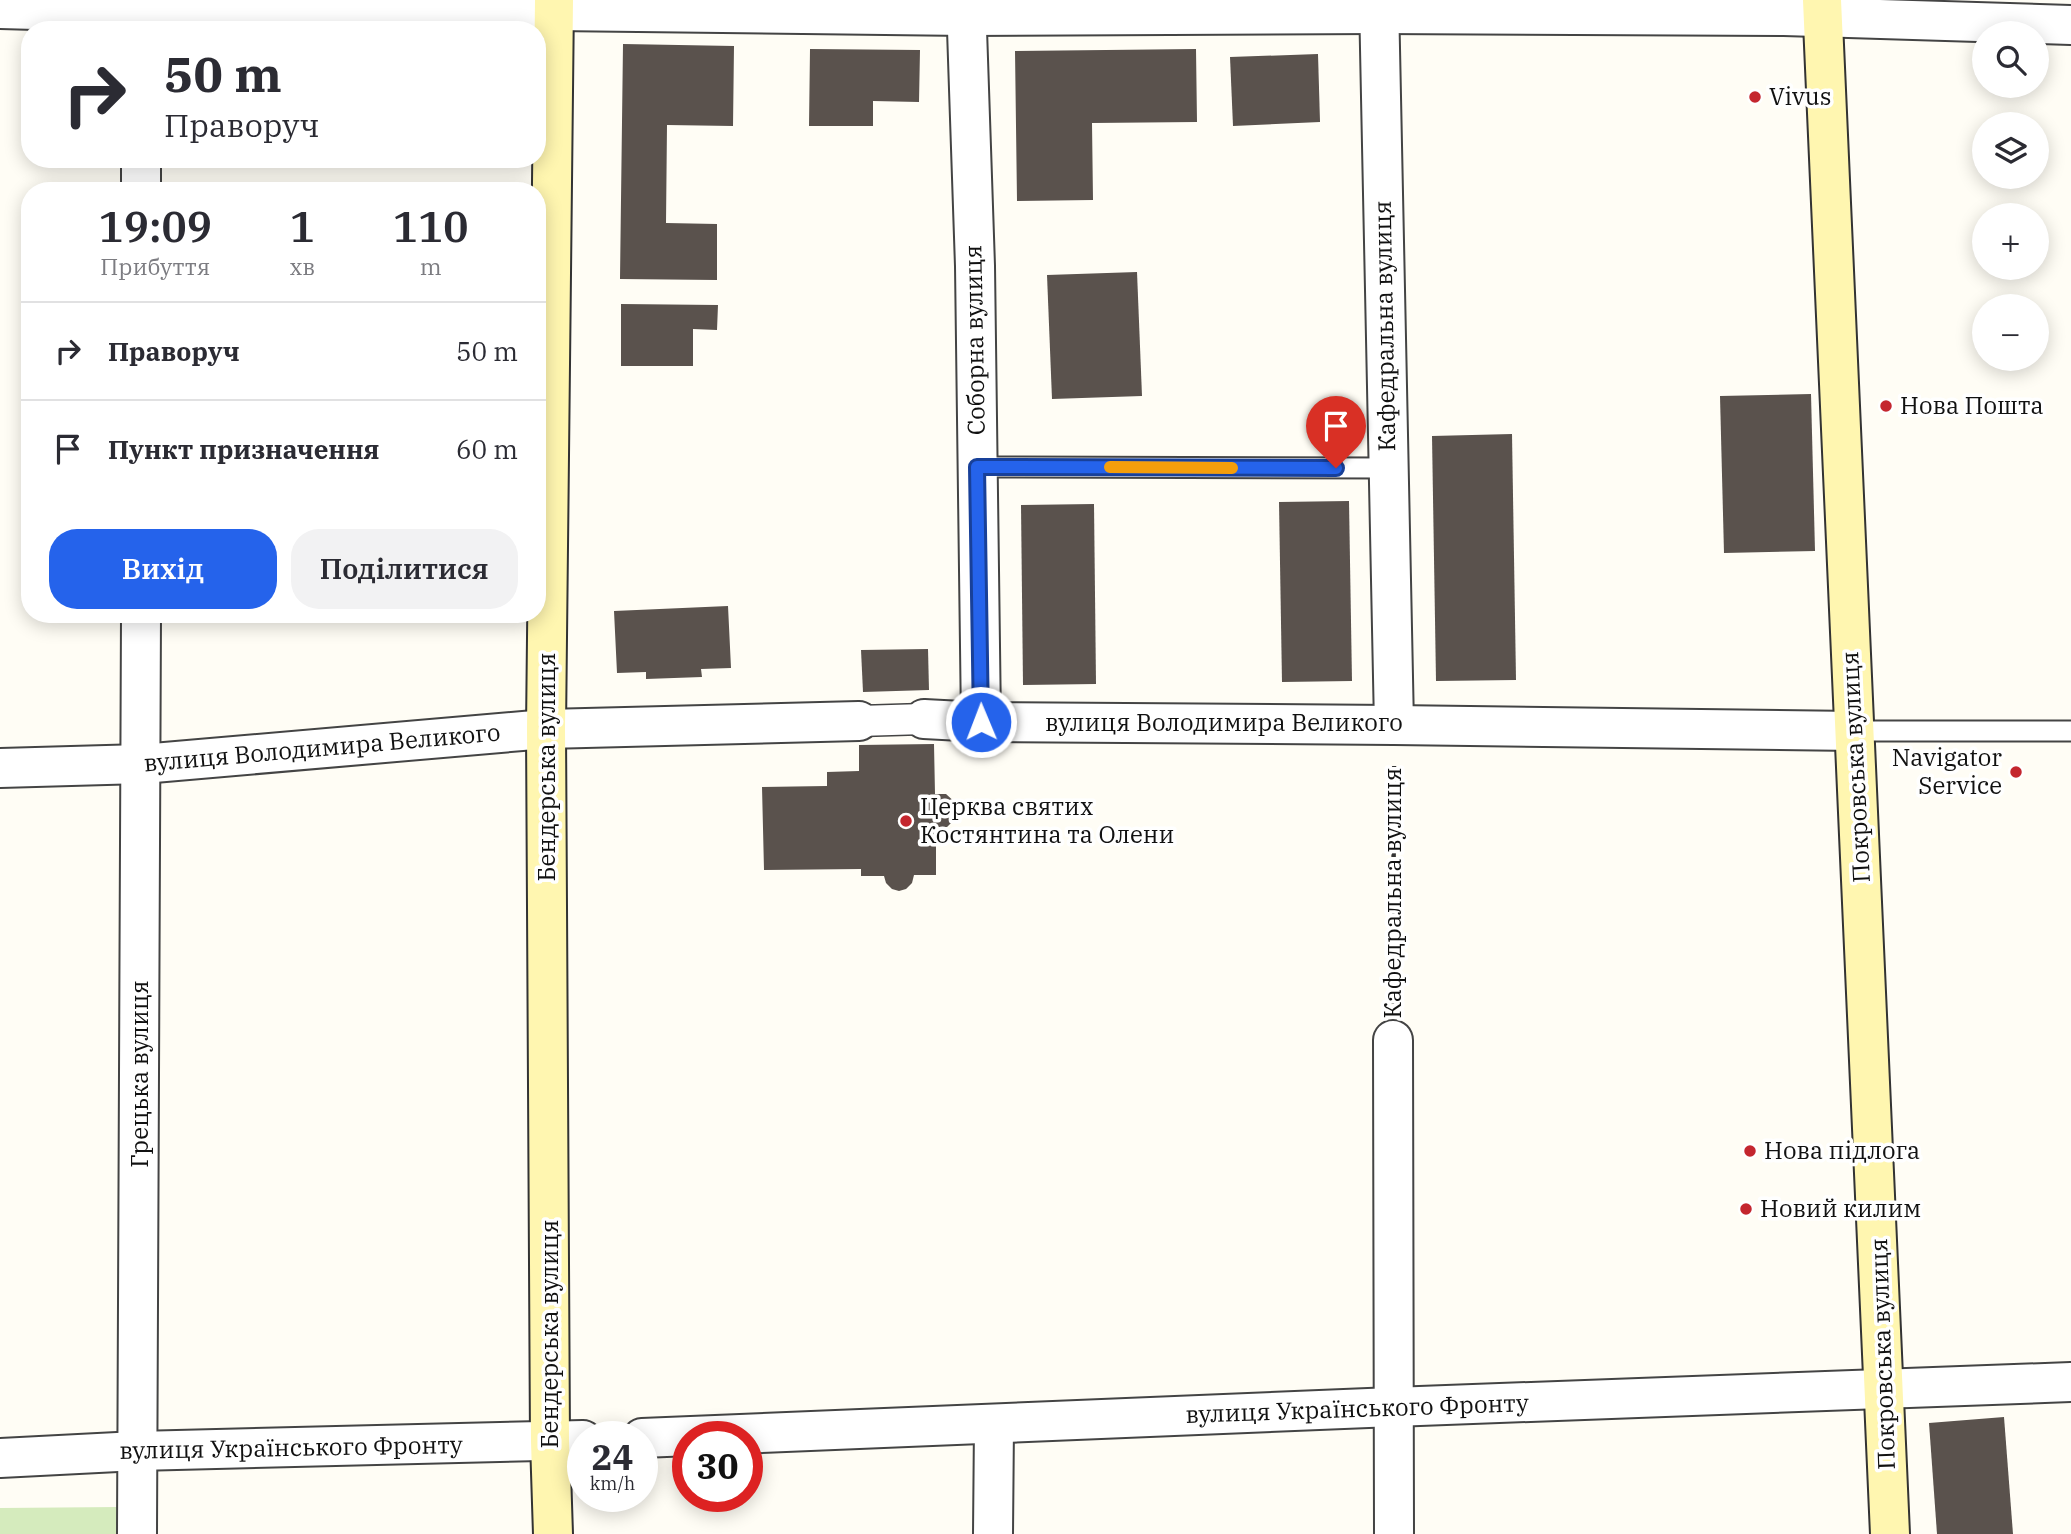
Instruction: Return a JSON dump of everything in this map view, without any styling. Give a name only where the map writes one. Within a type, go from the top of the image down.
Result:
[{"type":"main road","name":"Бендерська вулиця","points":[[553,1534],[567,1441],[546,729],[554,6]]},
{"type":"main road","name":"Покровська вулиця","points":[[1822,9],[1890,1534]]},
{"type":"street","points":[[0,9],[141,14],[554,6],[1822,9],[2071,25]]},
{"type":"street","name":"Кафедральна вулиця","points":[[1379,7],[1394,724]]},
{"type":"street","name":"Соборна вулиця","points":[[967,8],[975,266],[981,722]]},
{"type":"street","name":"Грецька вулиця","points":[[137,1534],[141,623]]},
{"type":"street","name":"вулиця Володимира Великого","points":[[0,768],[142,764],[546,729],[924,719],[981,722],[1394,724],[1855,731]]},
{"type":"street","name":"Кафедральна вулиця","points":[[1393,1040],[1394,1534]]},
{"type":"street","name":"вулиця Українського Фронту","points":[[658,1437],[2071,1382]]},
{"type":"street","points":[[993,1534],[994,1424]]},
{"type":"street","name":"вулиця Українського Фронту","points":[[0,1458],[137,1451],[567,1441]]},
{"type":"lane","points":[[977,467],[1388,468]]},
{"type":"lane","name":"вулиця Володимира Великого","points":[[1855,731],[2071,731]]},
{"type":"path","name":"Кафедральна вулиця","points":[[1393,1040],[1394,724]]},
{"type":"green space","points":[[119,1507],[120,1534],[0,1534],[0,1508]]},
{"type":"building","points":[[623,44],[734,46],[733,126],[667,125],[666,223],[717,224],[717,280],[620,279]]},
{"type":"building","points":[[810,49],[920,50],[919,102],[873,101],[873,126],[809,126]]},
{"type":"building","points":[[1196,49],[1197,122],[1092,123],[1093,200],[1017,201],[1015,51]]},
{"type":"building","points":[[1318,54],[1320,122],[1233,126],[1230,57]]},
{"type":"building","points":[[1137,272],[1142,396],[1052,399],[1047,275]]},
{"type":"building","points":[[621,304],[718,305],[717,330],[693,329],[693,366],[621,366]]},
{"type":"building","points":[[1811,394],[1815,551],[1724,553],[1720,396]]},
{"type":"building","points":[[1512,434],[1516,680],[1436,681],[1432,436]]},
{"type":"building","points":[[1349,501],[1352,681],[1282,682],[1279,502]]},
{"type":"building","points":[[1094,504],[1096,684],[1023,685],[1021,505]]},
{"type":"building","points":[[728,606],[731,668],[701,669],[702,677],[646,679],[646,672],[617,673],[614,611]]},
{"type":"building","points":[[928,649],[929,690],[863,692],[861,650]]},
{"type":"building","points":[[934,744],[935,794],[946,794],[958,805],[958,816],[947,827],[936,827],[936,875],[914,875],[912,883],[899,891],[886,883],[884,876],[861,876],[861,869],[764,870],[762,787],[827,786],[827,772],[859,771],[859,745]]},
{"type":"building","points":[[2004,1417],[2013,1534],[1937,1534],[1929,1423]]},
{"type":"slow traffic","points":[[1110,467],[1232,468]]},
{"type":"place","name":"Vivus","points":[[1755,97]]},
{"type":"place","name":"Нова Пошта","points":[[1886,406]]},
{"type":"place","name":"Navigator Service","points":[[2016,772]]},
{"type":"place","name":"Церква святих Костянтина та Олени","points":[[906,821]]},
{"type":"place","name":"Нова підлога","points":[[1750,1151]]},
{"type":"place","name":"Новий килим","points":[[1746,1209]]},
{"type":"route","points":[[981,722],[977,467],[1336,468]]}]
